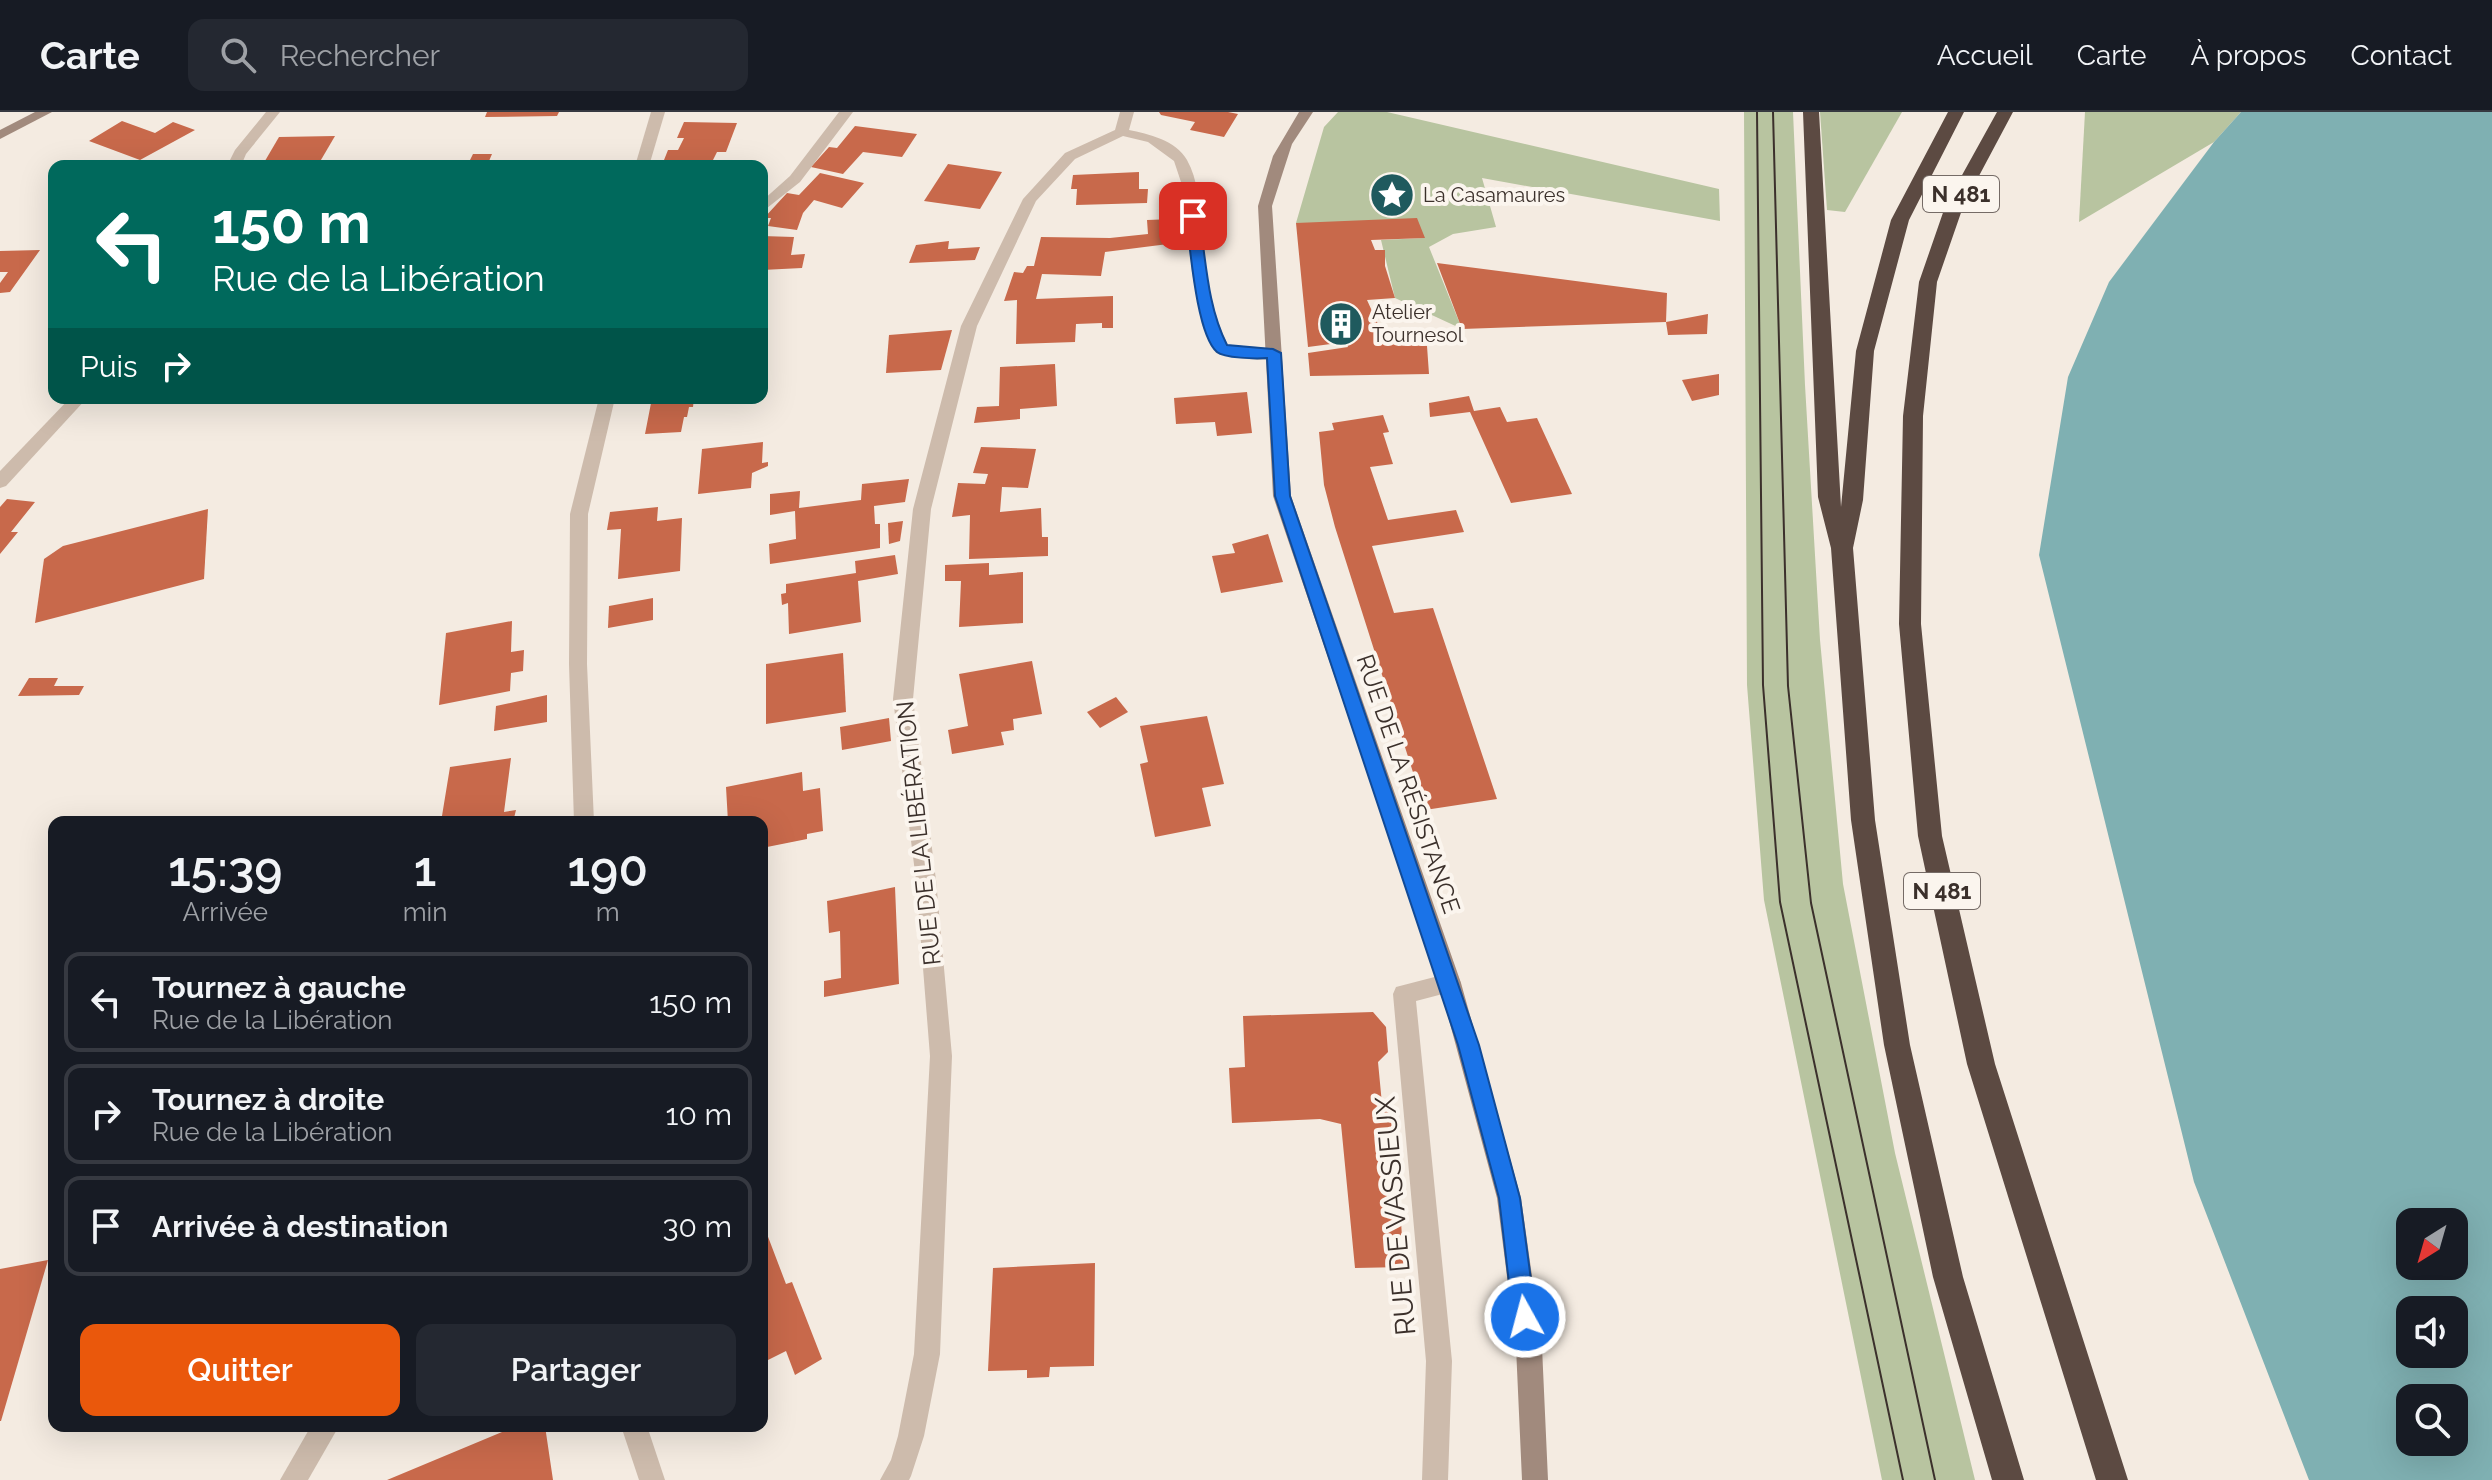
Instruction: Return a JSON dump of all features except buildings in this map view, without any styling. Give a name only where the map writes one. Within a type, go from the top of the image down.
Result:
[{"type":"highway","points":[[1811,112],[1828,497],[1842,548]]},
{"type":"highway","name":"N 481","points":[[1956,112],[1900,220],[1865,351],[1853,500],[1842,548],[1863,820],[1897,1045],[1948,1277],[2008,1480]]},
{"type":"highway","name":"N 481","points":[[2005,112],[1955,204],[1928,282],[1913,416],[1910,624],[1930,836],[1981,1064],[2112,1480]]},
{"type":"street","points":[[0,135],[45,112]]},
{"type":"street","points":[[237,160],[273,112]]},
{"type":"street","points":[[644,160],[658,112]]},
{"type":"street","points":[[768,203],[795,179],[846,112]]},
{"type":"street","points":[[1127,112],[1121,132],[1153,139],[1180,159],[1190,188],[1199,273],[1207,312],[1222,349],[1253,354],[1273,353]]},
{"type":"street","name":"RUE DE LA RÉSISTANCE","points":[[1306,112],[1292,129],[1276,164],[1265,206],[1282,496],[1450,983],[1509,1198],[1529,1347],[1535,1480]]},
{"type":"street","name":"RUE DE LA LIBÉRATION","points":[[893,1480],[902,1467],[911,1436],[927,1354],[941,1056],[926,880],[903,699],[922,509],[969,326],[1013,230],[1030,199],[1070,156],[1121,132]]},
{"type":"street","points":[[0,482],[73,404]]},
{"type":"street","points":[[584,816],[578,664],[579,514],[606,404]]},
{"type":"street","name":"RUE DE VASSIEUX","points":[[1435,1480],[1439,1361],[1404,994],[1450,983]]},
{"type":"street","points":[[293,1480],[322,1432]]},
{"type":"street","points":[[636,1432],[652,1480]]},
{"type":"green space","points":[[1338,112],[1387,112],[1719,189],[1720,221],[1482,178],[1496,227],[1453,234],[1429,247],[1462,329],[1395,298],[1381,240],[1424,238],[1296,223],[1324,127]]},
{"type":"green space","points":[[1744,112],[1793,112],[1820,640],[1843,884],[1895,1153],[1975,1480],[1882,1480],[1764,900],[1747,685]]},
{"type":"green space","points":[[1820,112],[1902,112],[1845,212],[1827,210]]},
{"type":"green space","points":[[2085,112],[2241,112],[2214,142],[2079,222]]},
{"type":"water","points":[[2241,112],[2492,112],[2492,1480],[2309,1480],[2194,1182],[2039,555],[2068,377],[2109,282],[2214,142]]},
{"type":"tram line","points":[[1757,112],[1763,685],[1780,902],[1903,1480]]},
{"type":"tram line","points":[[1773,112],[1788,686],[1811,903],[1935,1480]]},
{"type":"place","name":"La Casamaures","points":[[1392,195]]},
{"type":"place","name":"Atelier Tournesol","points":[[1341,324]]},
{"type":"route","points":[[1193,216],[1204,299],[1210,325],[1222,349],[1253,354],[1273,353],[1282,496],[1469,1045],[1509,1198],[1525,1317]]}]
